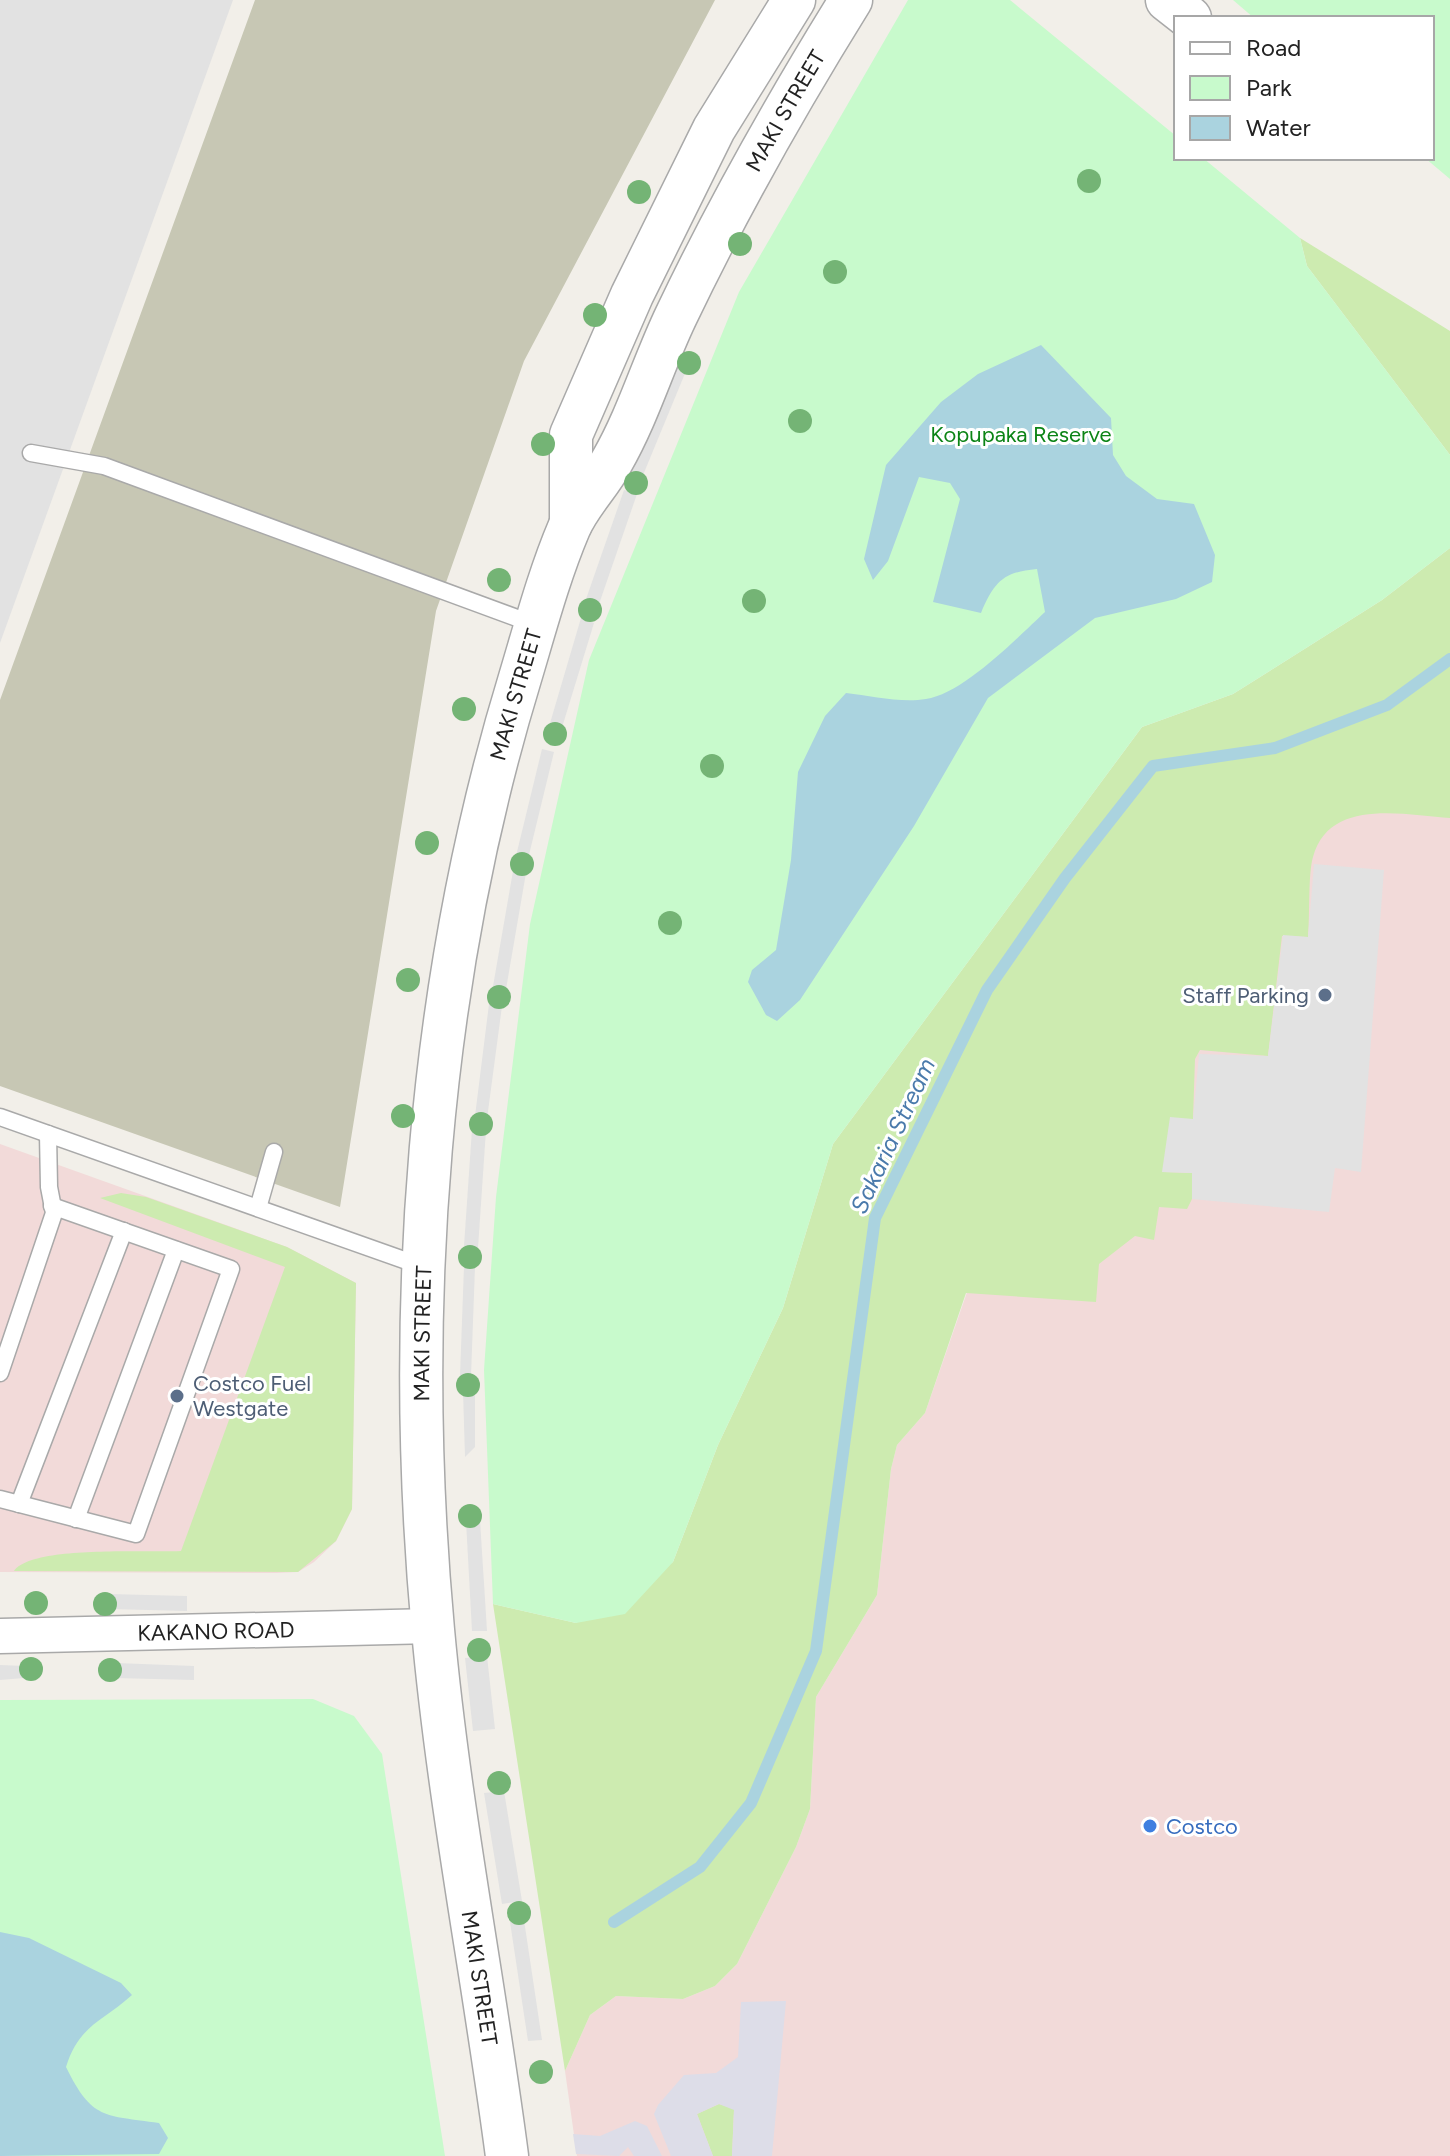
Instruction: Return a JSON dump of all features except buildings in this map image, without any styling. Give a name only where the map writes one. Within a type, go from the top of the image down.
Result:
[{"type":"street","name":"MAKI STREET","points":[[571,523],[571,435],[632,295],[714,129],[794,0]]},
{"type":"street","name":"MAKI STREET","points":[[507,2156],[450,1774],[433,1626],[425,1446],[424,1268],[436,1109],[455,955],[500,744],[571,523],[612,461],[672,324],[722,222],[791,97],[851,0]]},
{"type":"street","points":[[1167,0],[1187,16]]},
{"type":"street","name":"KAKANO ROAD","points":[[0,1636],[433,1626]]},
{"type":"lane","points":[[31,453],[104,466],[536,625]]},
{"type":"lane","points":[[0,1117],[424,1268]]},
{"type":"lane","points":[[0,1373],[54,1213],[48,1134]]},
{"type":"lane","points":[[258,1208],[274,1152]]},
{"type":"lane","points":[[0,1499],[136,1534],[231,1269],[52,1206]]},
{"type":"lane","points":[[19,1504],[124,1231]]},
{"type":"lane","points":[[76,1519],[176,1250]]},
{"type":"shaded area","points":[[0,0],[233,0],[0,643]]},
{"type":"shaded area","points":[[255,0],[715,0],[524,361],[436,611],[340,1207],[0,1086],[0,700]]},
{"type":"shaded area","points":[[675,367],[686,371],[641,480],[630,476]]},
{"type":"shaded area","points":[[624,490],[637,494],[598,607],[585,602]]},
{"type":"shaded area","points":[[581,618],[594,623],[560,734],[548,730]]},
{"type":"shaded area","points":[[542,749],[554,752],[528,859],[516,856]]},
{"type":"shaded area","name":"Costco","points":[[1450,756],[1450,2156],[577,2156],[565,2071],[590,2015],[616,1996],[683,1999],[715,1986],[737,1964],[796,1847],[810,1809],[816,1697],[877,1595],[891,1469],[897,1445],[925,1413],[972,1278],[1252,841]]},
{"type":"shaded area","name":"Staff Parking","points":[[1314,864],[1384,870],[1361,1172],[1335,1168],[1329,1212],[1192,1199],[1192,1173],[1162,1172],[1170,1117],[1193,1119],[1199,1054],[1268,1056],[1283,935],[1308,937]]},
{"type":"shaded area","points":[[513,871],[526,873],[505,995],[492,992]]},
{"type":"shaded area","points":[[489,1004],[502,1006],[487,1119],[475,1116]]},
{"type":"shaded area","points":[[472,1129],[486,1130],[478,1248],[464,1246]]},
{"type":"shaded area","name":"Costco Fuel Westgate","points":[[0,1144],[287,1247],[356,1283],[352,1509],[336,1541],[314,1562],[298,1572],[276,1573],[0,1572]]},
{"type":"shaded area","points":[[464,1266],[475,1267],[471,1376],[460,1376]]},
{"type":"shaded area","points":[[475,1390],[475,1447],[465,1457],[463,1391]]},
{"type":"shaded area","points":[[480,1520],[487,1631],[472,1631],[466,1521]]},
{"type":"shaded area","points":[[109,1594],[187,1596],[187,1611],[109,1609]]},
{"type":"shaded area","points":[[487,1656],[495,1729],[473,1731],[465,1658]]},
{"type":"shaded area","points":[[116,1663],[194,1666],[194,1680],[115,1678]]},
{"type":"shaded area","points":[[0,1665],[25,1666],[24,1678],[0,1680]]},
{"type":"shaded area","points":[[504,1791],[522,1901],[502,1904],[484,1793]]},
{"type":"shaded area","points":[[524,1920],[542,2040],[528,2041],[510,1922]]},
{"type":"shaded area","points":[[786,2001],[772,2156],[732,2156],[734,2110],[719,2104],[697,2114],[713,2156],[671,2156],[654,2114],[658,2105],[684,2075],[716,2073],[738,2057],[741,2002]]},
{"type":"shaded area","points":[[635,2121],[647,2126],[662,2156],[634,2156],[628,2147],[619,2156],[576,2154],[573,2134],[600,2136]]},
{"type":"green space","name":"Kopupaka Reserve","points":[[908,0],[1010,0],[1174,134],[1174,160],[1205,160],[1300,238],[1307,266],[1450,455],[1450,548],[1382,600],[1233,694],[1142,727],[833,1144],[783,1308],[718,1445],[673,1562],[625,1614],[576,1623],[493,1604],[484,1370],[496,1197],[530,924],[589,660],[739,292]]},
{"type":"green space","points":[[1233,0],[1450,0],[1450,179],[1427,160],[1434,160],[1434,16],[1252,16]]},
{"type":"green space","points":[[1300,238],[1450,331],[1450,455],[1307,266]]},
{"type":"green space","points":[[1450,548],[1450,818],[1371,814],[1335,825],[1322,838],[1311,864],[1308,937],[1282,936],[1268,1056],[1200,1050],[1195,1059],[1193,1119],[1163,1172],[1192,1173],[1192,1199],[1187,1209],[1159,1207],[1154,1240],[1135,1236],[1099,1264],[1096,1302],[966,1293],[925,1413],[897,1445],[891,1469],[877,1595],[816,1697],[810,1809],[796,1847],[737,1964],[715,1986],[683,1999],[616,1996],[590,2015],[565,2071],[493,1604],[576,1623],[673,1562],[718,1445],[783,1308],[833,1144],[1142,727],[1233,694],[1382,600]]},
{"type":"green space","points":[[121,1193],[146,1197],[287,1247],[356,1283],[352,1509],[336,1541],[298,1572],[14,1571],[25,1563],[43,1557],[66,1554],[181,1551],[285,1267],[100,1198]]},
{"type":"green space","points":[[313,1699],[354,1716],[382,1754],[445,2156],[0,2156],[0,1700]]},
{"type":"green space","points":[[719,2104],[734,2109],[732,2156],[713,2156],[697,2114]]},
{"type":"water","points":[[1041,345],[1111,418],[1113,455],[1126,476],[1157,499],[1194,504],[1215,555],[1212,582],[1176,599],[1095,618],[988,698],[914,826],[800,1000],[777,1021],[766,1015],[748,982],[752,970],[776,950],[791,860],[798,772],[825,716],[846,693],[906,700],[941,695],[973,676],[1045,612],[1037,569],[1007,576],[990,594],[981,613],[933,602],[960,499],[950,483],[919,477],[888,561],[873,580],[864,559],[886,465],[941,402],[978,374]]},
{"type":"water","points":[[0,1932],[29,1938],[121,1983],[132,1995],[85,2033],[71,2053],[66,2067],[92,2106],[112,2116],[159,2123],[168,2138],[159,2154],[0,2156]]},
{"type":"waterway","name":"Sakaria Stream","points":[[614,1922],[700,1867],[751,1803],[816,1651],[875,1218],[987,990],[1065,878],[1153,766],[1275,748],[1387,705],[1450,659]]},
{"type":"place","name":"Staff Parking","points":[[1325,995]]},
{"type":"place","name":"Costco Fuel Westgate","points":[[177,1396]]},
{"type":"place","name":"Costco","points":[[1150,1826]]}]
